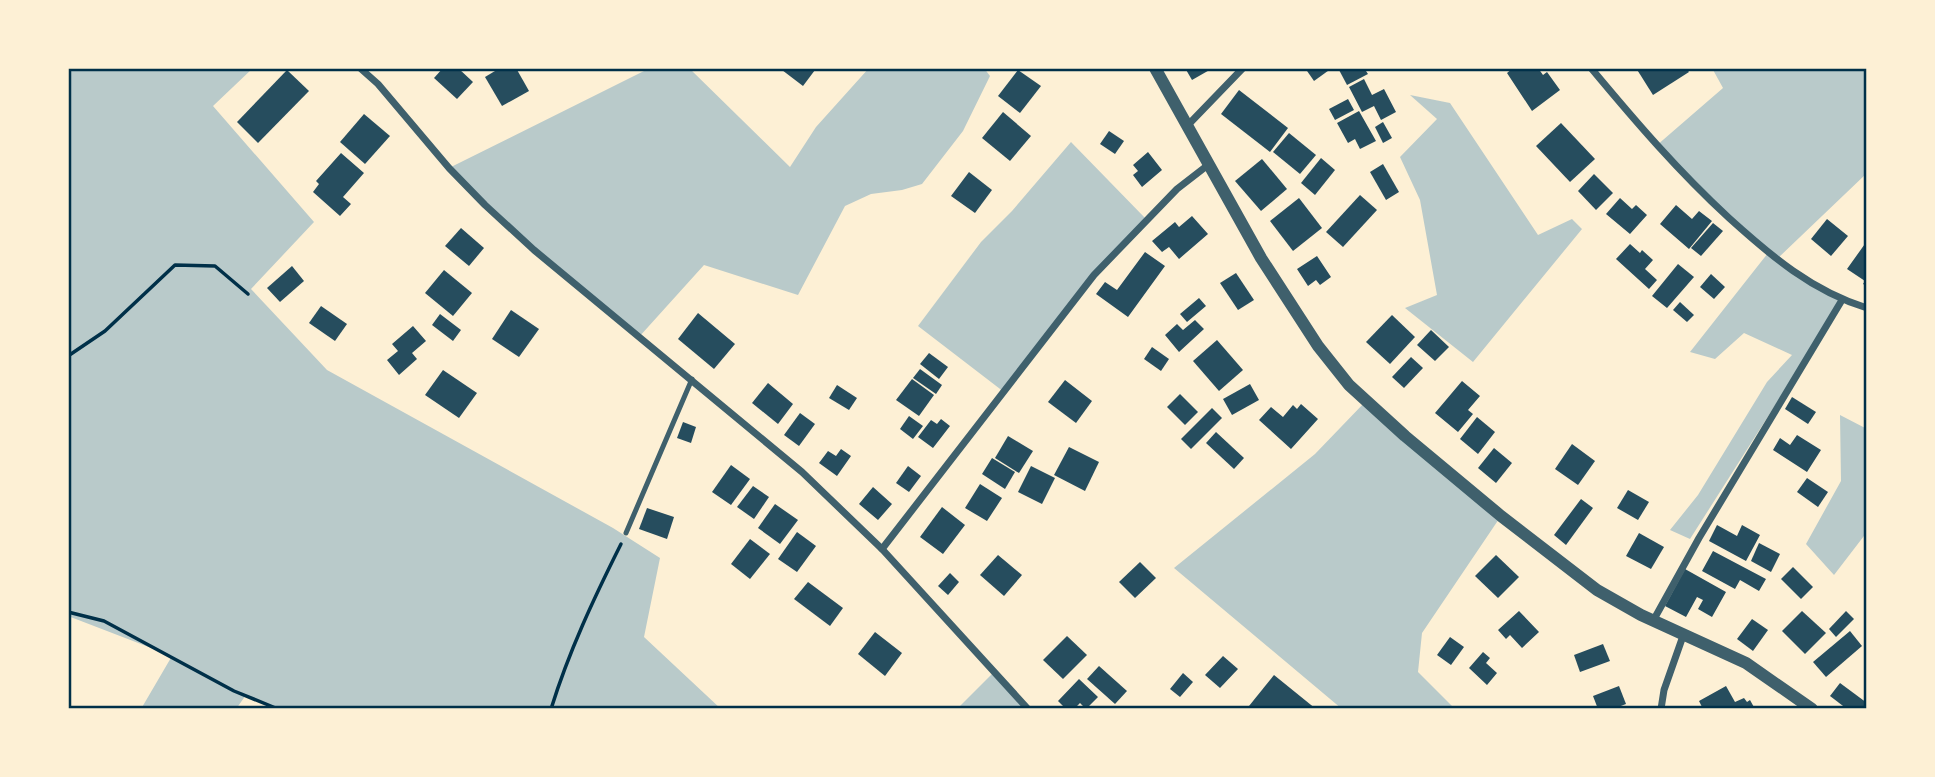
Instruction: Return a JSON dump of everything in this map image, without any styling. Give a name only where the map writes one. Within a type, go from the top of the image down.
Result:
[{"type":"street","points":[[1155,68],[1242,227],[1295,312],[1349,385],[1405,436],[1597,590],[1653,621],[1746,663],[1812,709]]},
{"type":"street","points":[[1188,125],[1243,68]]},
{"type":"street","points":[[1591,68],[1685,177],[1776,260],[1842,300],[1867,308]]},
{"type":"street","points":[[363,69],[386,92],[449,168],[534,250],[802,472],[882,549],[1028,709]]},
{"type":"street","points":[[882,549],[1094,275],[1177,189],[1208,164]]},
{"type":"street","points":[[1653,621],[1699,538],[1842,300]]},
{"type":"street","points":[[1661,709],[1664,690],[1683,635]]},
{"type":"lane","points":[[626,533],[692,379]]},
{"type":"path","points":[[68,356],[105,331],[175,265],[215,265],[248,294]]},
{"type":"path","points":[[551,709],[585,618],[626,533]]},
{"type":"path","points":[[68,612],[104,621],[234,691],[278,709]]},
{"type":"shaded area","points":[[68,68],[253,68],[213,106],[314,222],[251,289],[327,370],[613,528],[660,558],[644,637],[721,709],[278,709],[246,695],[236,709],[141,709],[172,656],[68,616]]},
{"type":"shaded area","points":[[650,68],[689,68],[790,167],[816,127],[869,68],[984,68],[990,76],[963,131],[922,184],[871,194],[845,206],[798,295],[704,265],[639,337],[555,266],[449,168]]},
{"type":"shaded area","points":[[1712,68],[1867,68],[1867,173],[1777,259],[1842,300],[1690,539],[1670,530],[1698,495],[1767,382],[1792,355],[1744,333],[1715,359],[1690,352],[1768,253],[1656,146],[1723,88]]},
{"type":"shaded area","points":[[1410,95],[1450,103],[1538,235],[1572,219],[1582,229],[1473,362],[1405,308],[1437,295],[1420,200],[1400,157],[1437,119]]},
{"type":"shaded area","points":[[1071,142],[1146,219],[1094,275],[1004,392],[918,326],[981,242],[1012,211]]},
{"type":"shaded area","points":[[1366,401],[1501,516],[1422,633],[1418,672],[1455,709],[1342,709],[1174,568],[1315,454]]},
{"type":"shaded area","points":[[1840,415],[1867,429],[1867,532],[1834,575],[1806,544],[1841,481]]},
{"type":"shaded area","points":[[995,671],[1028,709],[957,709]]},
{"type":"building","points":[[443,68],[458,68],[473,82],[457,99],[434,78]]},
{"type":"building","points":[[500,68],[516,68],[529,91],[502,106],[485,77]]},
{"type":"building","points":[[1185,68],[1213,68],[1192,80]]},
{"type":"building","points":[[1305,68],[1332,68],[1314,81]]},
{"type":"building","points":[[1338,68],[1364,68],[1368,74],[1347,85]]},
{"type":"building","points":[[1513,68],[1538,68],[1543,75],[1547,72],[1560,90],[1532,111],[1507,73]]},
{"type":"building","points":[[1636,68],[1686,68],[1689,72],[1653,95]]},
{"type":"building","points":[[287,70],[309,91],[258,143],[237,122]]},
{"type":"building","points":[[782,70],[815,70],[803,86]]},
{"type":"building","points":[[1018,70],[1041,86],[1020,113],[998,96]]},
{"type":"building","points":[[1364,79],[1372,95],[1384,89],[1396,112],[1381,120],[1374,106],[1362,112],[1349,87]]},
{"type":"building","points":[[1239,90],[1288,128],[1270,152],[1221,114]]},
{"type":"building","points":[[1348,99],[1354,110],[1335,120],[1329,109]]},
{"type":"building","points":[[1359,111],[1376,141],[1360,149],[1355,139],[1348,143],[1337,123]]},
{"type":"building","points":[[1003,112],[1031,136],[1010,161],[982,138]]},
{"type":"building","points":[[364,114],[390,136],[365,164],[340,142]]},
{"type":"building","points":[[1383,122],[1392,138],[1383,143],[1375,127]]},
{"type":"building","points":[[1561,123],[1595,159],[1570,182],[1536,146]]},
{"type":"building","points":[[1109,131],[1124,141],[1115,154],[1100,144]]},
{"type":"building","points":[[1289,133],[1316,155],[1300,174],[1273,152]]},
{"type":"building","points":[[1148,152],[1162,170],[1142,187],[1133,175],[1138,171],[1133,165]]},
{"type":"building","points":[[341,153],[364,173],[343,197],[351,204],[340,216],[313,192],[319,184],[316,181]]},
{"type":"building","points":[[1321,158],[1335,170],[1315,195],[1301,183]]},
{"type":"building","points":[[1262,159],[1287,189],[1261,211],[1235,181]]},
{"type":"building","points":[[1383,164],[1399,192],[1386,200],[1370,172]]},
{"type":"building","points":[[969,172],[992,190],[975,213],[951,196]]},
{"type":"building","points":[[1594,174],[1613,193],[1596,210],[1578,191]]},
{"type":"building","points":[[1360,195],[1377,210],[1343,247],[1326,232]]},
{"type":"building","points":[[1299,198],[1322,228],[1293,251],[1270,221]]},
{"type":"building","points":[[1620,198],[1632,209],[1636,205],[1647,215],[1630,234],[1606,214]]},
{"type":"building","points":[[1676,205],[1692,219],[1699,211],[1712,221],[1689,249],[1660,224]]},
{"type":"building","points":[[1192,216],[1208,234],[1179,259],[1169,247],[1162,252],[1152,241],[1175,222],[1179,227]]},
{"type":"building","points":[[1827,219],[1848,236],[1831,256],[1811,239]]},
{"type":"building","points":[[1713,223],[1723,231],[1701,256],[1691,248]]},
{"type":"building","points":[[461,228],[484,248],[469,266],[445,246]]},
{"type":"building","points":[[1867,241],[1867,286],[1863,284],[1865,281],[1847,269]]},
{"type":"building","points":[[1630,244],[1653,260],[1645,269],[1657,280],[1649,289],[1616,259]]},
{"type":"building","points":[[1145,252],[1165,266],[1128,317],[1096,294],[1105,282],[1117,290]]},
{"type":"building","points":[[1317,256],[1331,277],[1320,285],[1316,280],[1308,286],[1297,269]]},
{"type":"building","points":[[1678,264],[1694,277],[1667,308],[1652,296]]},
{"type":"building","points":[[292,266],[304,281],[280,302],[267,288]]},
{"type":"building","points":[[444,270],[472,293],[453,316],[425,293]]},
{"type":"building","points":[[1236,273],[1254,300],[1238,310],[1220,283]]},
{"type":"building","points":[[1711,274],[1725,287],[1714,299],[1700,287]]},
{"type":"building","points":[[1199,298],[1206,306],[1187,322],[1180,314]]},
{"type":"building","points":[[1680,302],[1694,315],[1687,322],[1673,310]]},
{"type":"building","points":[[321,306],[347,324],[335,341],[309,323]]},
{"type":"building","points":[[511,310],[539,329],[519,357],[492,339]]},
{"type":"building","points":[[698,313],[735,344],[714,369],[678,339]]},
{"type":"building","points":[[440,314],[461,330],[453,341],[432,325]]},
{"type":"building","points":[[1392,315],[1415,337],[1390,364],[1366,342]]},
{"type":"building","points":[[1195,320],[1204,329],[1179,352],[1165,335],[1177,324],[1183,330]]},
{"type":"building","points":[[413,326],[426,341],[412,353],[417,359],[399,375],[387,360],[398,351],[392,344]]},
{"type":"building","points":[[1431,330],[1449,347],[1435,361],[1417,345]]},
{"type":"building","points":[[1217,340],[1243,370],[1219,391],[1193,361]]},
{"type":"building","points":[[1152,347],[1169,359],[1161,371],[1144,359]]},
{"type":"building","points":[[929,353],[948,367],[939,379],[920,364]]},
{"type":"building","points":[[1411,357],[1423,368],[1404,388],[1392,377]]},
{"type":"building","points":[[920,369],[942,385],[936,394],[913,378]]},
{"type":"building","points":[[443,370],[477,393],[459,418],[425,395]]},
{"type":"building","points":[[912,379],[934,395],[919,416],[896,400]]},
{"type":"building","points":[[1065,380],[1092,401],[1076,423],[1048,402]]},
{"type":"building","points":[[1462,381],[1480,396],[1468,410],[1473,414],[1458,432],[1435,413]]},
{"type":"building","points":[[768,383],[793,404],[778,424],[752,403]]},
{"type":"building","points":[[1250,384],[1259,400],[1232,415],[1223,399]]},
{"type":"building","points":[[837,385],[857,398],[849,410],[829,398]]},
{"type":"building","points":[[1180,394],[1198,412],[1185,425],[1167,407]]},
{"type":"building","points":[[1792,397],[1816,412],[1808,424],[1785,409]]},
{"type":"building","points":[[1301,404],[1318,419],[1291,449],[1259,420],[1271,407],[1283,417],[1293,405],[1297,409]]},
{"type":"building","points":[[1212,408],[1222,418],[1191,449],[1181,439]]},
{"type":"building","points":[[800,413],[815,424],[799,446],[784,435]]},
{"type":"building","points":[[909,416],[923,426],[913,439],[900,429]]},
{"type":"building","points":[[1477,417],[1495,432],[1478,454],[1460,439]]},
{"type":"building","points":[[941,419],[950,426],[933,448],[918,437],[931,420],[937,424]]},
{"type":"building","points":[[683,422],[696,427],[691,443],[677,438]]},
{"type":"building","points":[[1216,432],[1244,458],[1234,469],[1206,443]]},
{"type":"building","points":[[1797,435],[1821,450],[1807,472],[1773,450],[1780,438],[1790,445]]},
{"type":"building","points":[[1008,436],[1033,451],[1019,473],[995,458]]},
{"type":"building","points":[[1572,444],[1595,461],[1578,485],[1555,469]]},
{"type":"building","points":[[1069,447],[1099,462],[1085,491],[1054,475]]},
{"type":"building","points":[[1494,448],[1512,463],[1496,483],[1478,468]]},
{"type":"building","points":[[841,449],[851,456],[837,476],[819,463],[828,451],[836,456]]},
{"type":"building","points":[[992,458],[1015,472],[1005,489],[982,474]]},
{"type":"building","points":[[731,465],[750,479],[731,505],[712,492]]},
{"type":"building","points":[[908,466],[921,476],[909,492],[896,483]]},
{"type":"building","points":[[1031,466],[1055,478],[1042,504],[1018,492]]},
{"type":"building","points":[[1807,478],[1828,492],[1818,507],[1797,492]]},
{"type":"building","points":[[980,484],[1002,498],[987,521],[965,508]]},
{"type":"building","points":[[753,486],[769,497],[754,519],[737,507]]},
{"type":"building","points":[[873,487],[892,504],[878,520],[859,504]]},
{"type":"building","points":[[1628,490],[1649,502],[1638,520],[1617,508]]},
{"type":"building","points":[[1581,499],[1593,508],[1566,545],[1554,535]]},
{"type":"building","points":[[775,504],[798,520],[780,544],[758,528]]},
{"type":"building","points":[[942,507],[965,525],[943,554],[920,537]]},
{"type":"building","points":[[647,508],[674,517],[667,539],[639,529]]},
{"type":"building","points":[[1717,525],[1737,536],[1742,525],[1760,535],[1746,561],[1709,541]]},
{"type":"building","points":[[797,532],[816,546],[797,572],[778,559]]},
{"type":"building","points":[[1639,533],[1664,547],[1651,569],[1626,556]]},
{"type":"building","points":[[750,539],[770,554],[750,579],[731,564]]},
{"type":"building","points":[[1759,543],[1780,554],[1771,572],[1751,561]]},
{"type":"building","points":[[1713,551],[1766,579],[1759,591],[1740,580],[1735,589],[1702,571]]},
{"type":"building","points":[[998,555],[1022,575],[1004,596],[980,575]]},
{"type":"building","points":[[1496,555],[1519,577],[1498,598],[1475,576]]},
{"type":"building","points":[[1140,562],[1156,578],[1135,598],[1119,582]]},
{"type":"building","points":[[1793,567],[1813,587],[1801,599],[1781,579]]},
{"type":"building","points":[[1685,569],[1726,592],[1712,617],[1698,609],[1703,600],[1697,597],[1686,617],[1665,606]]},
{"type":"building","points":[[950,573],[959,582],[948,595],[938,586]]},
{"type":"building","points":[[808,582],[843,608],[830,626],[794,599]]},
{"type":"building","points":[[1519,611],[1539,632],[1522,648],[1510,635],[1506,639],[1498,630]]},
{"type":"building","points":[[1802,611],[1826,633],[1805,654],[1782,631]]},
{"type":"building","points":[[1846,611],[1854,619],[1836,637],[1829,629]]},
{"type":"building","points":[[1752,619],[1768,630],[1753,651],[1737,639]]},
{"type":"building","points":[[1850,631],[1862,646],[1826,677],[1813,662]]},
{"type":"building","points":[[875,632],[902,653],[885,676],[858,654]]},
{"type":"building","points":[[1067,636],[1087,655],[1063,679],[1043,660]]},
{"type":"building","points":[[1450,637],[1464,647],[1451,665],[1437,655]]},
{"type":"building","points":[[1603,644],[1610,661],[1580,672],[1574,655]]},
{"type":"building","points":[[1483,652],[1490,658],[1486,663],[1497,673],[1487,685],[1469,668]]},
{"type":"building","points":[[1223,656],[1238,669],[1220,688],[1205,675]]},
{"type":"building","points":[[1099,666],[1127,691],[1115,704],[1087,679]]},
{"type":"building","points":[[1183,673],[1193,682],[1180,697],[1170,689]]},
{"type":"building","points":[[1274,675],[1316,709],[1252,709],[1249,706]]},
{"type":"building","points":[[1079,679],[1098,697],[1086,709],[1080,703],[1074,709],[1066,709],[1058,701]]},
{"type":"building","points":[[1840,683],[1867,703],[1866,709],[1847,709],[1830,696]]},
{"type":"building","points":[[1619,686],[1626,704],[1613,709],[1598,709],[1593,696]]},
{"type":"building","points":[[1726,686],[1735,702],[1744,698],[1747,702],[1750,700],[1755,709],[1703,709],[1699,701]]}]
